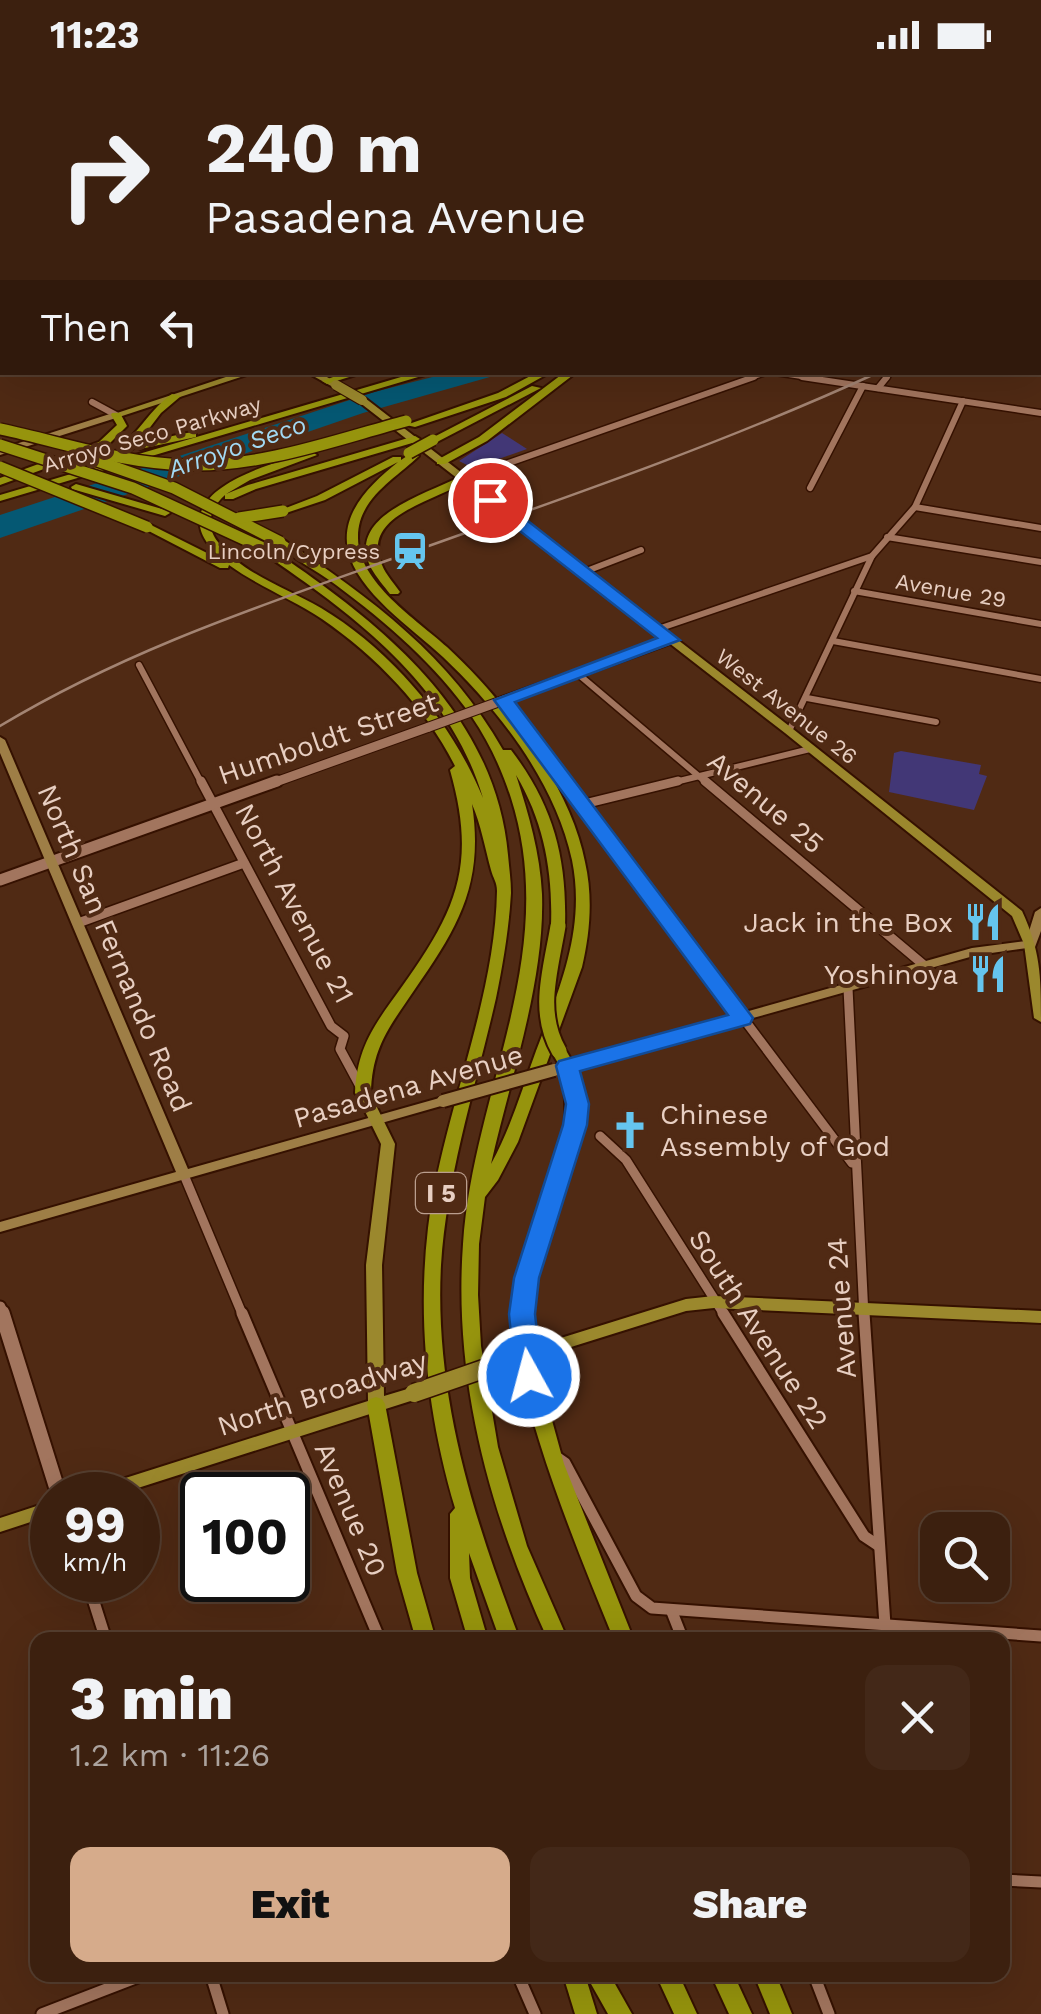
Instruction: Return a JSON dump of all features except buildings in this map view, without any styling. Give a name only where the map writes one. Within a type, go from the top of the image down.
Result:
[{"type":"highway","points":[[332,383],[352,375]]},
{"type":"highway","name":"Arroyo Seco Parkway","points":[[0,483],[212,430],[397,375]]},
{"type":"highway","name":"Arroyo Seco Parkway","points":[[0,496],[420,375]]},
{"type":"highway","points":[[0,431],[153,462],[197,466],[252,460],[409,423],[484,402],[541,375]]},
{"type":"highway","points":[[0,465],[178,515],[234,518],[283,511],[321,498],[412,454],[563,375]]},
{"type":"highway","points":[[441,462],[483,439],[565,375]]},
{"type":"highway","points":[[0,496],[123,454],[160,406],[176,396]]},
{"type":"highway","points":[[0,483],[103,444],[122,426],[116,415]]},
{"type":"highway","points":[[409,423],[240,480],[208,508],[204,526],[209,542],[237,564],[300,600],[399,678],[443,733],[472,787],[506,896]]},
{"type":"highway","name":"I 5","points":[[0,431],[174,488],[280,542],[382,613],[434,664],[488,731],[527,818],[534,848],[536,918],[529,972],[488,1138],[470,1290],[482,1418],[496,1478],[524,1563],[554,1632]]},
{"type":"highway","points":[[0,509],[226,434]]},
{"type":"highway","points":[[237,564],[222,550],[210,530],[215,512],[230,497],[252,487],[415,440]]},
{"type":"highway","name":"I 5","points":[[0,449],[75,466],[158,497],[261,547],[332,594],[372,628],[442,703],[468,742],[492,792],[505,856],[506,896],[496,961],[439,1204],[432,1265],[435,1389],[458,1495],[507,1632]]},
{"type":"highway","points":[[412,454],[363,503],[354,520],[352,542],[368,579],[473,682],[551,789],[568,818],[584,880],[584,915],[576,965],[504,1162],[478,1198]]},
{"type":"highway","points":[[0,465],[147,527],[348,634]]},
{"type":"highway","points":[[434,641],[374,567],[369,552],[371,539],[396,510],[463,479]]},
{"type":"highway","points":[[488,731],[525,774],[540,806],[556,864],[558,926],[545,1006],[548,1034],[560,1063]]},
{"type":"highway","points":[[363,1093],[368,1047],[450,928],[469,868],[469,831],[461,785],[443,733]]},
{"type":"highway","points":[[524,1356],[549,1451],[621,1632]]},
{"type":"highway","points":[[376,1404],[406,1574],[424,1632]]},
{"type":"highway","points":[[458,1495],[460,1578],[476,1632]]},
{"type":"highway","points":[[576,1982],[586,2014]]},
{"type":"highway","points":[[601,1982],[621,2014]]},
{"type":"highway","points":[[670,1982],[686,2014]]},
{"type":"highway","points":[[725,1982],[741,2014]]},
{"type":"highway","points":[[768,1982],[782,2014]]},
{"type":"main road","points":[[0,449],[242,375]]},
{"type":"main road","name":"West Avenue 26","points":[[316,375],[382,414],[789,731],[1017,914],[1036,945]]},
{"type":"main road","name":"North San Fernando Road","points":[[0,740],[184,1176]]},
{"type":"main road","points":[[1041,912],[1036,945],[1041,1018]]},
{"type":"main road","name":"Pasadena Avenue","points":[[0,1228],[443,1101],[560,1063],[742,1018],[994,948],[1036,945]]},
{"type":"main road","points":[[524,1356],[522,1314],[526,1278],[575,1125],[576,1091],[560,1063]]},
{"type":"main road","name":"North Avenue 21","points":[[363,1093],[380,1119],[388,1144],[374,1265],[376,1404]]},
{"type":"main road","name":"North Broadway","points":[[160,1474],[686,1305],[714,1302],[1041,1318]]},
{"type":"main road","points":[[0,1525],[30,1515]]},
{"type":"street","points":[[479,70],[500,70]]},
{"type":"street","points":[[463,479],[760,375]]},
{"type":"street","points":[[789,375],[1041,413]]},
{"type":"street","points":[[878,388],[889,375]]},
{"type":"street","points":[[810,488],[863,386]]},
{"type":"street","points":[[789,731],[872,556],[915,507],[963,401]]},
{"type":"street","points":[[92,402],[116,415]]},
{"type":"street","points":[[915,507],[1041,528]]},
{"type":"street","points":[[887,538],[1041,562]]},
{"type":"street","points":[[584,572],[642,550]]},
{"type":"street","points":[[658,630],[872,556]]},
{"type":"street","name":"Avenue 29","points":[[854,591],[1041,624]]},
{"type":"street","name":"Humboldt Street","points":[[0,880],[670,640]]},
{"type":"street","points":[[834,641],[1041,679]]},
{"type":"street","name":"North Avenue 21","points":[[139,665],[332,1026],[344,1036],[340,1049],[363,1093]]},
{"type":"street","name":"Avenue 25","points":[[578,674],[925,966]]},
{"type":"street","points":[[806,698],[936,722]]},
{"type":"street","points":[[504,700],[854,1165]]},
{"type":"street","points":[[580,805],[810,749]]},
{"type":"street","points":[[78,923],[244,863]]},
{"type":"street","name":"Avenue 24","points":[[848,988],[854,1165],[884,1625]]},
{"type":"street","name":"South Avenue 22","points":[[600,1136],[626,1160],[864,1536],[879,1546]]},
{"type":"street","name":"Avenue 20","points":[[184,1176],[377,1632]]},
{"type":"street","points":[[0,1307],[52,1472]]},
{"type":"street","points":[[549,1451],[565,1463],[636,1596],[652,1608],[984,1632]]},
{"type":"street","points":[[94,1602],[103,1632]]},
{"type":"street","points":[[672,1612],[681,1632]]},
{"type":"street","points":[[1010,1634],[1041,1636]]},
{"type":"street","points":[[1010,1880],[1041,1882]]},
{"type":"street","points":[[42,2014],[125,1982]]},
{"type":"street","points":[[213,1982],[224,2014]]},
{"type":"street","points":[[521,1982],[534,2014]]},
{"type":"street","points":[[817,1982],[829,2014]]},
{"type":"shaded area","points":[[502,433],[527,449],[473,468],[459,461]]},
{"type":"shaded area","points":[[894,753],[981,765],[979,774],[987,776],[974,810],[889,792]]},
{"type":"water","name":"Arroyo Seco","points":[[440,375],[497,375],[363,413],[0,538],[0,515],[374,392]]},
{"type":"tram line","points":[[0,726],[92,676],[187,634],[633,473],[872,375]]},
{"type":"place","name":"Lincoln/Cypress","points":[[410,551]]},
{"type":"place","name":"Jack in the Box","points":[[983,922]]},
{"type":"place","name":"Yoshinoya","points":[[988,974]]},
{"type":"place","name":"Chinese Assembly of God","points":[[630,1130]]},
{"type":"route","points":[[490,500],[670,640],[504,700],[742,1018],[567,1066],[578,1104],[575,1125],[526,1278],[522,1314],[529,1376]]}]
